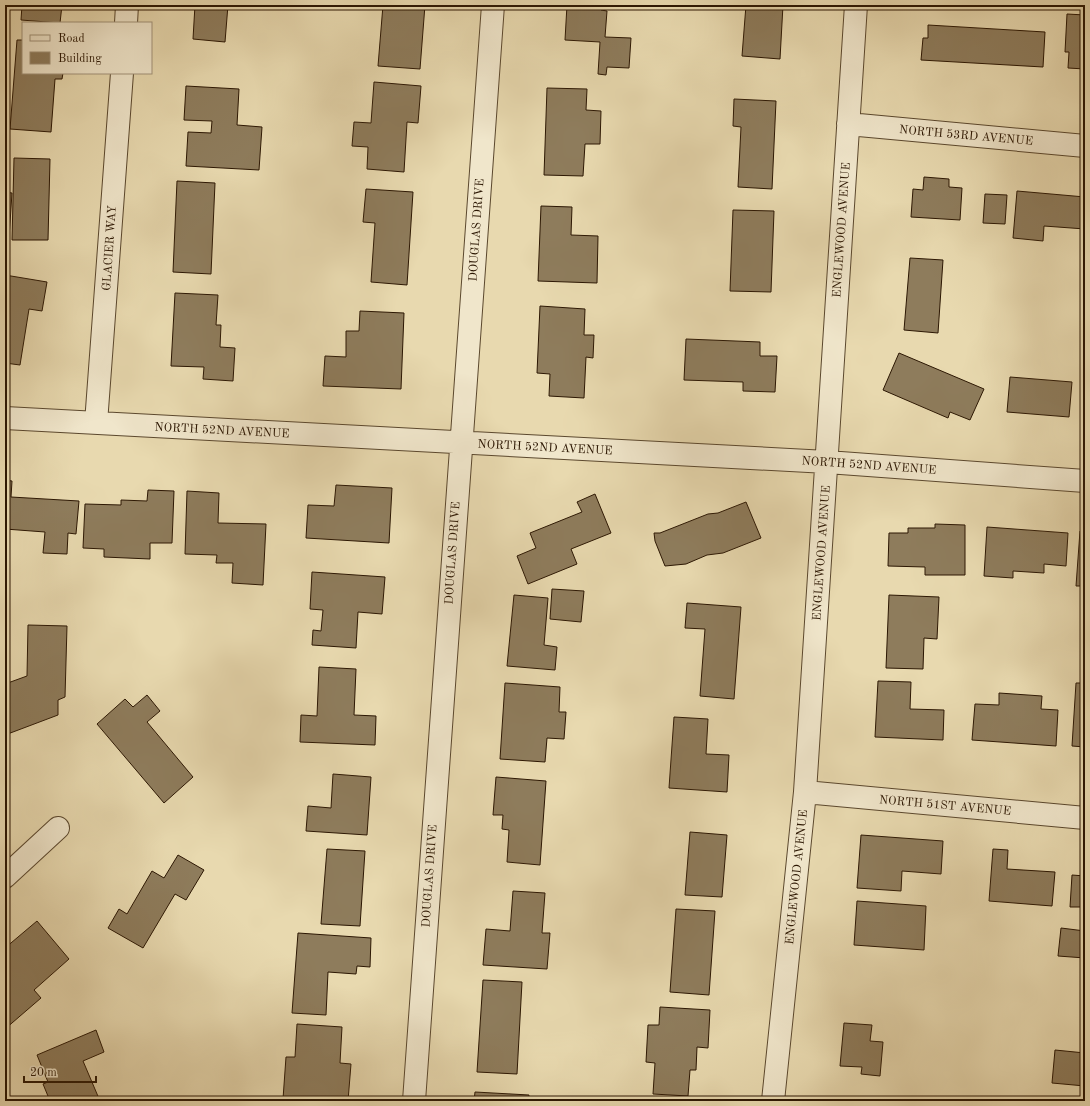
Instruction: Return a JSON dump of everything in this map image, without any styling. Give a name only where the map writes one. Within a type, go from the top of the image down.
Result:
[{"type":"street","points":[[126,22],[127,5]]},
{"type":"street","name":"DOUGLAS DRIVE","points":[[414,1101],[460,443],[493,5]]},
{"type":"street","name":"ENGLEWOOD AVENUE","points":[[774,1101],[805,792],[856,5]]},
{"type":"street","name":"GLACIER WAY","points":[[96,423],[122,74]]},
{"type":"street","name":"NORTH 53RD AVENUE","points":[[848,124],[1085,146]]},
{"type":"street","name":"NORTH 52ND AVENUE","points":[[5,418],[827,462],[1085,481]]},
{"type":"street","name":"NORTH 51ST AVENUE","points":[[805,792],[1085,818]]},
{"type":"street","points":[[5,878],[58,828]]},
{"type":"building","points":[[22,5],[62,5],[60,22],[21,20]]},
{"type":"building","points":[[195,5],[228,5],[225,42],[193,39]]},
{"type":"building","points":[[383,5],[425,5],[420,69],[378,66]]},
{"type":"building","points":[[567,5],[601,5],[601,10],[607,11],[605,37],[631,38],[629,68],[607,67],[606,75],[598,74],[600,42],[565,40]]},
{"type":"building","points":[[746,5],[783,5],[780,59],[742,56]]},
{"type":"building","points":[[1067,14],[1085,15],[1085,69],[1068,68],[1069,52],[1065,52]]},
{"type":"building","points":[[928,25],[1045,32],[1043,67],[921,60],[923,38],[928,38]]},
{"type":"building","points":[[17,40],[22,40],[22,74],[63,74],[62,79],[55,79],[51,132],[10,129]]},
{"type":"building","points":[[374,82],[421,86],[418,123],[407,122],[404,172],[367,169],[368,147],[352,146],[354,122],[371,123]]},
{"type":"building","points":[[186,86],[239,89],[237,125],[262,127],[259,170],[186,166],[188,132],[211,133],[212,121],[184,120]]},
{"type":"building","points":[[547,88],[587,89],[586,110],[601,111],[600,144],[585,144],[583,176],[544,175]]},
{"type":"building","points":[[734,99],[776,101],[772,189],[738,187],[741,127],[733,126]]},
{"type":"building","points":[[14,158],[50,159],[48,240],[12,240]]},
{"type":"building","points":[[924,177],[949,179],[949,187],[962,188],[960,220],[911,217],[913,189],[923,190]]},
{"type":"building","points":[[177,181],[215,183],[211,274],[173,272]]},
{"type":"building","points":[[366,189],[413,192],[407,285],[371,282],[375,223],[363,222]]},
{"type":"building","points":[[1017,191],[1085,197],[1085,229],[1044,226],[1043,241],[1013,238]]},
{"type":"building","points":[[5,192],[12,193],[9,238],[5,237]]},
{"type":"building","points":[[985,194],[1007,195],[1005,224],[983,223]]},
{"type":"building","points":[[541,206],[572,207],[571,235],[598,236],[597,283],[538,281]]},
{"type":"building","points":[[733,210],[774,211],[771,292],[730,291]]},
{"type":"building","points":[[910,258],[943,260],[938,333],[904,330]]},
{"type":"building","points":[[5,275],[47,282],[42,311],[29,309],[20,365],[5,363]]},
{"type":"building","points":[[175,293],[218,295],[216,325],[221,325],[220,347],[235,348],[233,381],[203,379],[204,367],[171,366]]},
{"type":"building","points":[[540,306],[585,309],[584,335],[594,335],[593,358],[586,357],[584,398],[549,396],[550,374],[537,373]]},
{"type":"building","points":[[360,311],[404,313],[401,389],[323,386],[325,356],[346,357],[346,331],[359,331]]},
{"type":"building","points":[[686,339],[760,342],[760,356],[777,356],[775,392],[743,391],[743,382],[684,380]]},
{"type":"building","points":[[899,353],[984,389],[970,420],[950,412],[948,418],[883,390]]},
{"type":"building","points":[[1010,377],[1072,382],[1069,417],[1007,412]]},
{"type":"building","points":[[5,480],[12,481],[11,497],[79,501],[76,534],[68,533],[67,554],[43,553],[45,532],[5,529]]},
{"type":"building","points":[[336,485],[392,488],[389,543],[306,538],[308,505],[334,506]]},
{"type":"building","points":[[148,490],[174,491],[172,543],[150,543],[150,559],[104,557],[104,549],[83,548],[85,504],[121,505],[121,500],[147,501]]},
{"type":"building","points":[[187,491],[219,493],[218,523],[266,524],[263,585],[232,583],[233,563],[216,563],[217,555],[185,554]]},
{"type":"building","points":[[595,494],[611,533],[571,549],[577,564],[528,584],[517,556],[536,548],[530,533],[582,512],[577,502]]},
{"type":"building","points":[[746,502],[761,538],[723,553],[707,555],[686,564],[665,566],[655,541],[654,533],[660,533],[708,514],[718,513]]},
{"type":"building","points":[[935,524],[965,525],[965,575],[925,575],[925,567],[888,566],[889,533],[908,533],[908,528],[935,528]]},
{"type":"building","points":[[987,527],[1068,533],[1066,566],[1044,564],[1044,573],[1013,571],[1013,578],[984,576]]},
{"type":"building","points":[[1080,531],[1085,532],[1085,586],[1076,586]]},
{"type":"building","points":[[312,572],[385,577],[382,614],[358,612],[356,648],[312,645],[313,630],[321,631],[323,610],[310,609]]},
{"type":"building","points":[[552,589],[584,591],[581,622],[550,619]]},
{"type":"building","points":[[514,595],[548,598],[544,645],[557,647],[555,670],[507,666]]},
{"type":"building","points":[[889,595],[939,597],[937,639],[924,638],[923,669],[886,668]]},
{"type":"building","points":[[687,603],[741,607],[734,699],[700,696],[705,629],[685,628]]},
{"type":"building","points":[[28,625],[67,626],[65,697],[58,700],[58,715],[5,735],[5,684],[27,676]]},
{"type":"building","points":[[319,667],[356,669],[354,715],[376,716],[375,745],[300,742],[301,715],[317,716]]},
{"type":"building","points":[[878,681],[911,682],[910,709],[944,710],[943,740],[875,737]]},
{"type":"building","points":[[505,683],[560,687],[559,712],[566,712],[564,739],[547,738],[545,762],[500,759]]},
{"type":"building","points":[[1076,683],[1085,683],[1085,747],[1072,746]]},
{"type":"building","points":[[999,693],[1042,696],[1041,709],[1058,710],[1056,746],[972,740],[975,704],[999,705]]},
{"type":"building","points":[[147,695],[160,711],[147,722],[193,777],[164,803],[97,724],[125,699],[133,707]]},
{"type":"building","points":[[674,717],[708,719],[706,754],[729,755],[727,792],[669,788]]},
{"type":"building","points":[[333,774],[371,777],[367,835],[306,831],[308,806],[331,808]]},
{"type":"building","points":[[496,777],[546,781],[540,865],[507,862],[509,830],[502,829],[503,815],[493,815]]},
{"type":"building","points":[[690,832],[727,835],[722,897],[685,895]]},
{"type":"building","points":[[861,835],[943,841],[941,874],[902,871],[901,891],[857,888]]},
{"type":"building","points":[[327,849],[365,851],[360,926],[321,924]]},
{"type":"building","points":[[993,849],[1008,850],[1007,869],[1055,872],[1052,906],[989,901]]},
{"type":"building","points":[[178,855],[204,870],[186,900],[175,894],[143,948],[108,928],[119,909],[127,914],[152,871],[164,878]]},
{"type":"building","points":[[1072,875],[1085,876],[1085,925],[1082,925],[1084,907],[1070,907]]},
{"type":"building","points":[[513,891],[545,893],[542,933],[550,933],[547,969],[483,965],[486,929],[510,931]]},
{"type":"building","points":[[857,901],[926,906],[924,950],[854,945]]},
{"type":"building","points":[[676,909],[715,911],[709,995],[670,992]]},
{"type":"building","points":[[37,921],[69,959],[34,990],[41,998],[5,1029],[5,948]]},
{"type":"building","points":[[1061,928],[1085,931],[1085,958],[1058,956]]},
{"type":"building","points":[[298,933],[371,938],[370,967],[357,966],[356,974],[328,972],[326,1015],[292,1013]]},
{"type":"building","points":[[483,980],[522,982],[517,1074],[477,1072]]},
{"type":"building","points":[[660,1007],[710,1010],[708,1048],[697,1047],[696,1070],[690,1070],[688,1096],[653,1094],[655,1063],[646,1062],[648,1025],[659,1025]]},
{"type":"building","points":[[844,1023],[872,1025],[870,1041],[883,1042],[880,1076],[861,1074],[862,1067],[840,1066]]},
{"type":"building","points":[[297,1024],[342,1027],[340,1063],[351,1064],[348,1101],[283,1099],[286,1057],[295,1057]]},
{"type":"building","points":[[96,1030],[104,1052],[83,1061],[100,1101],[50,1101],[43,1084],[48,1082],[37,1055]]},
{"type":"building","points":[[1055,1050],[1085,1053],[1085,1086],[1052,1083]]},
{"type":"building","points":[[475,1092],[529,1095],[528,1101],[474,1101]]}]
